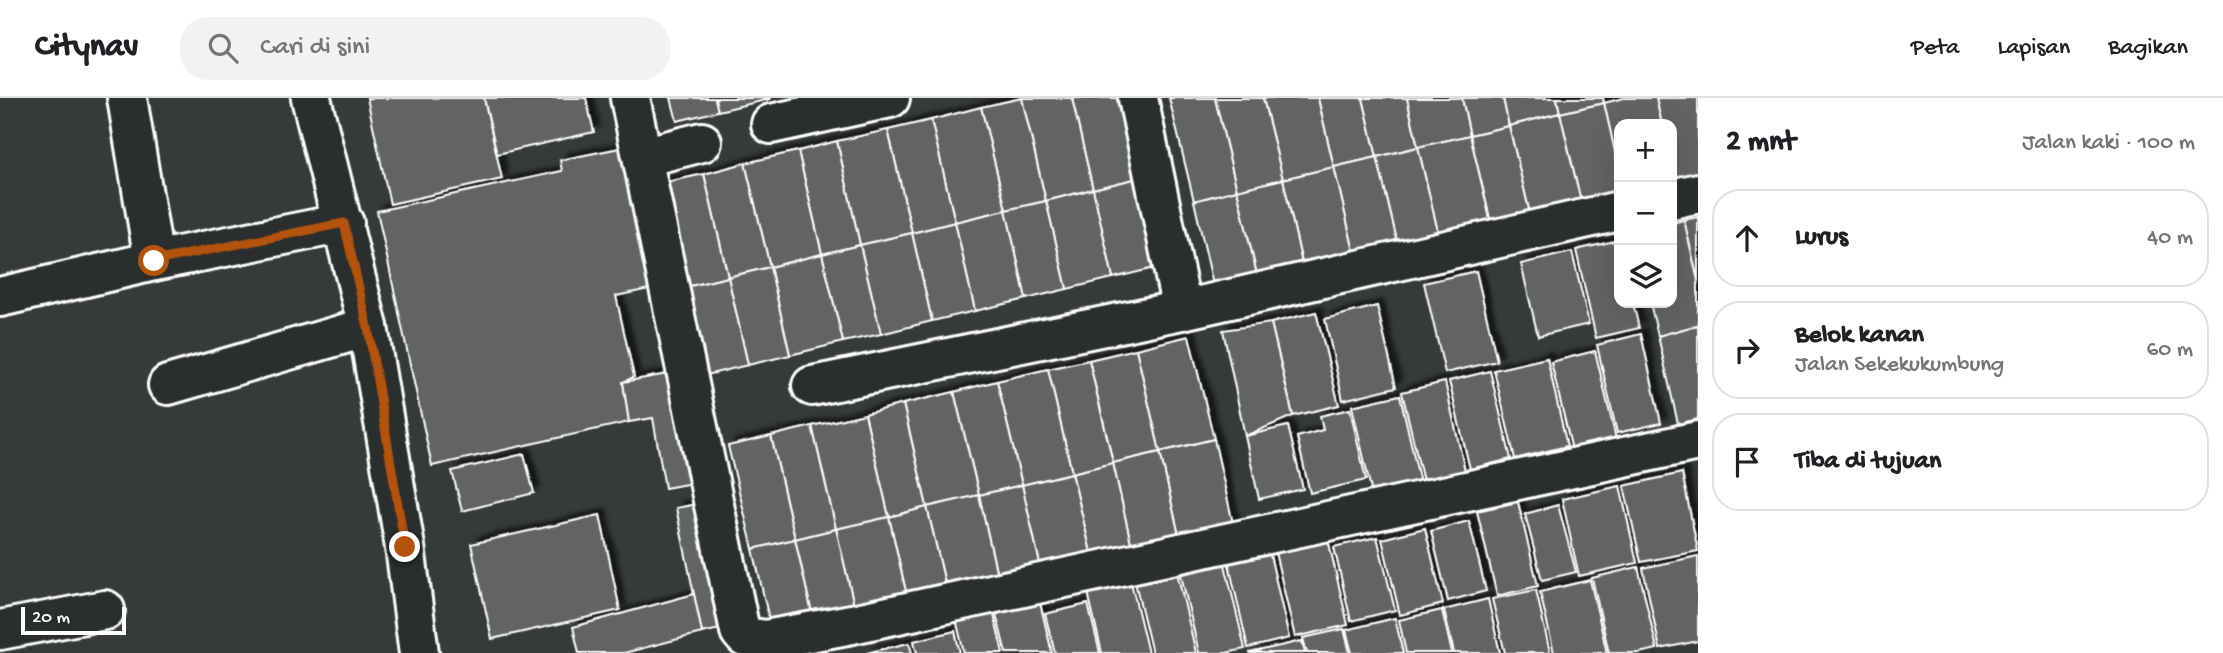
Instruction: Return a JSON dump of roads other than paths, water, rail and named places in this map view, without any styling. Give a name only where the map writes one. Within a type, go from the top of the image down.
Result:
[{"type":"street","points":[[127,98],[154,261]]},
{"type":"street","points":[[311,98],[368,327],[405,547],[419,653]]},
{"type":"street","points":[[631,98],[740,631],[745,637],[766,640],[852,624],[1698,441]]},
{"type":"street","points":[[771,124],[890,98]]},
{"type":"street","points":[[1138,98],[1182,310]]},
{"type":"street","points":[[643,158],[702,142]]},
{"type":"street","points":[[1677,198],[1698,193]]},
{"type":"street","points":[[812,386],[1182,310],[1614,212]]},
{"type":"street","points":[[0,297],[154,261],[344,223]]},
{"type":"street","points":[[168,385],[368,327]]},
{"type":"street","points":[[0,630],[105,610]]}]
